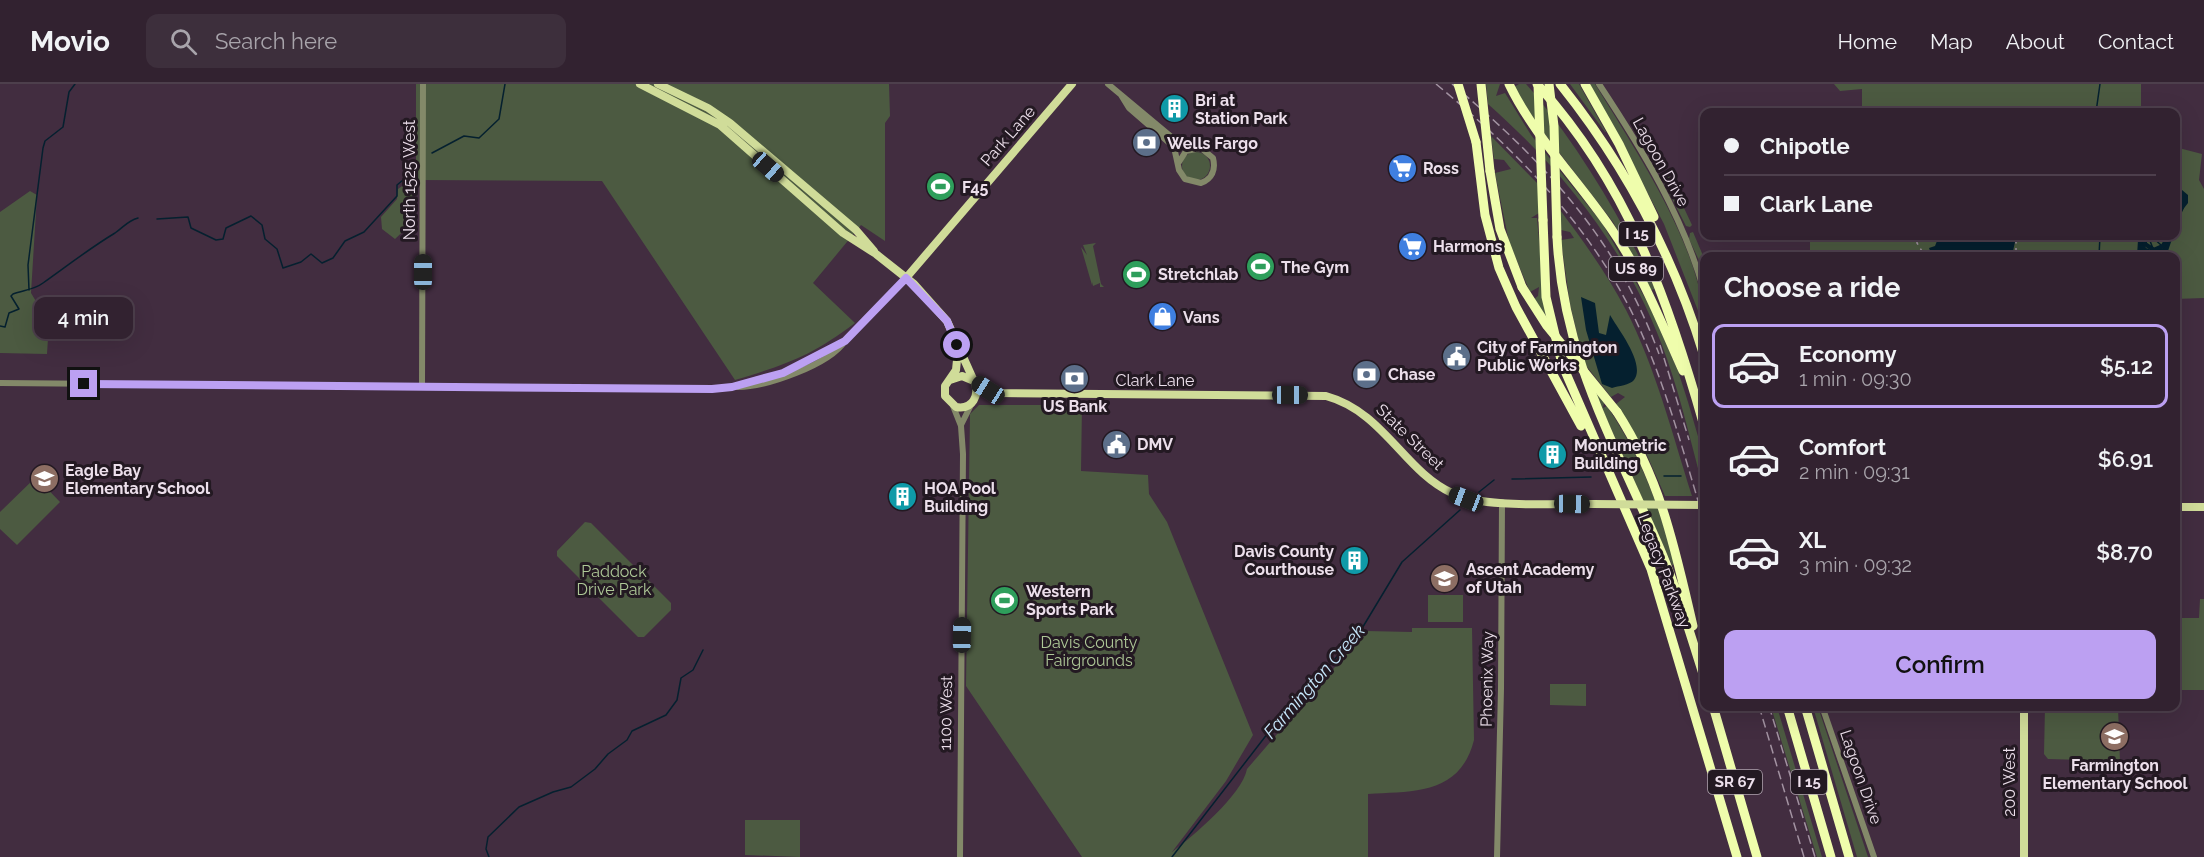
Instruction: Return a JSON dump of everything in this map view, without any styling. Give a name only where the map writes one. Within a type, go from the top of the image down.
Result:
[{"type":"highway","points":[[1458,84],[1476,142]]},
{"type":"highway","points":[[1464,84],[1476,142],[1485,215],[1499,268],[1516,307],[1622,503]]},
{"type":"highway","points":[[1481,84],[1490,171],[1500,229],[1522,287],[1551,331],[1617,412],[1646,464],[1659,492],[1668,521],[1700,659]]},
{"type":"highway","name":"US 89","points":[[1509,84],[1537,130],[1598,210],[1634,265],[1698,403]]},
{"type":"highway","points":[[1537,84],[1546,297],[1557,347],[1572,394],[1622,503]]},
{"type":"highway","name":"I 15","points":[[1537,84],[1583,143],[1620,201],[1650,260],[1674,321],[1700,411]]},
{"type":"highway","points":[[1549,84],[1554,126],[1557,237],[1566,313],[1590,394],[1664,558],[1700,664]]},
{"type":"highway","name":"I 15","points":[[1560,84],[1603,141],[1636,195],[1679,283],[1700,344]]},
{"type":"highway","name":"US 89","points":[[1585,84],[1642,191],[1679,283]]},
{"type":"highway","name":"Legacy Parkway","points":[[1622,503],[1651,569],[1666,615],[1737,857]]},
{"type":"highway","name":"SR 67","points":[[1714,711],[1757,857]]},
{"type":"highway","name":"I 15","points":[[1788,711],[1831,857]]},
{"type":"highway","name":"I 15","points":[[1806,711],[1849,857]]},
{"type":"main road","points":[[639,84],[720,125],[843,233],[876,254],[906,278],[947,321],[958,351],[974,381],[977,392],[972,403],[962,408],[952,405],[945,394],[955,371],[958,351]]},
{"type":"main road","points":[[658,84],[708,108],[730,123],[856,230],[876,254]]},
{"type":"main road","name":"Park Lane","points":[[906,278],[1072,84]]},
{"type":"main road","points":[[950,380],[962,376],[974,381]]},
{"type":"main road","name":"Clark Lane","points":[[974,381],[1000,393]]},
{"type":"main road","name":"Clark Lane","points":[[972,403],[1000,393],[1310,395]]},
{"type":"main road","name":"State Street","points":[[1310,395],[1336,399],[1358,409],[1442,488],[1470,500],[1700,505]]},
{"type":"main road","points":[[2180,507],[2204,507]]},
{"type":"main road","name":"200 West","points":[[2024,711],[2024,857]]},
{"type":"street","name":"North 1525 West","points":[[422,385],[423,84]]},
{"type":"street","points":[[1108,84],[1175,140],[1191,148],[1201,148],[1213,158],[1214,169],[1209,178],[1201,183],[1188,181],[1179,171],[1179,162],[1173,146],[1129,108],[1121,95]]},
{"type":"street","name":"Lagoon Drive","points":[[1599,84],[1649,164],[1670,204],[1700,281]]},
{"type":"street","points":[[1179,162],[1191,148]]},
{"type":"street","name":"Park Lane","points":[[422,385],[712,389],[732,387],[783,373],[845,341],[906,278]]},
{"type":"street","points":[[0,383],[422,385]]},
{"type":"street","name":"1100 West","points":[[961,426],[972,403]]},
{"type":"street","name":"1100 West","points":[[952,405],[961,426],[960,857]]},
{"type":"street","name":"Phoenix Way","points":[[1497,857],[1502,689],[1502,502]]},
{"type":"street","name":"Lagoon Drive","points":[[1824,711],[1874,857]]},
{"type":"green space","points":[[416,84],[889,84],[890,116],[885,123],[885,241],[861,225],[813,283],[855,323],[811,352],[735,380],[602,181],[416,180]]},
{"type":"green space","points":[[1486,84],[1500,84],[1496,96],[1505,93],[1531,135],[1602,223],[1649,305],[1678,371],[1688,402],[1700,443],[1700,476],[1667,359],[1635,286],[1616,252],[1570,189],[1517,131],[1488,104]]},
{"type":"green space","points":[[1526,84],[1533,92],[1585,162],[1629,237],[1655,289],[1651,290],[1613,222],[1534,120],[1514,87]]},
{"type":"green space","points":[[1570,84],[1579,84],[1606,132],[1605,132]]},
{"type":"green space","points":[[1590,84],[1595,84],[1647,169],[1680,233],[1700,294],[1700,316],[1664,224]]},
{"type":"green space","points":[[1834,84],[2141,84],[2141,108],[1862,108],[1862,89],[1840,91]]},
{"type":"green space","points":[[1491,136],[1538,184],[1539,213],[1531,218],[1537,218],[1546,317],[1534,299],[1538,296],[1539,287],[1530,292],[1509,242],[1495,173],[1511,169],[1504,160],[1494,159]]},
{"type":"green space","points":[[2180,148],[2202,154],[2199,180],[2204,189],[2204,298],[2180,299],[2180,252],[1810,252],[1810,240],[2180,240]]},
{"type":"green space","points":[[1196,152],[1206,156],[1210,166],[1206,176],[1196,180],[1186,176],[1182,166],[1186,156]]},
{"type":"green space","points":[[1664,173],[1668,174],[1692,225],[1690,227],[1686,226],[1661,177]]},
{"type":"green space","points":[[412,179],[413,222],[395,239],[382,229],[381,217],[397,199],[398,189]]},
{"type":"green space","points":[[30,191],[37,195],[31,293],[49,323],[47,354],[0,353],[0,212]]},
{"type":"green space","points":[[1560,210],[1603,271],[1637,332],[1663,402],[1692,496],[1665,496],[1646,453],[1616,404],[1625,397],[1618,393],[1611,397],[1584,363],[1570,304],[1561,240],[1574,238],[1570,232],[1561,230]]},
{"type":"green space","points":[[1693,232],[1701,252],[1700,262],[1689,239],[1690,233]]},
{"type":"green space","points":[[1096,243],[1093,246],[1101,284],[1104,287],[1100,287],[1100,283],[1093,286],[1092,282],[1092,285],[1081,247],[1087,255],[1083,245]]},
{"type":"green space","points":[[1591,384],[1604,403],[1603,408],[1607,406],[1620,426],[1640,464],[1662,520],[1675,564],[1672,565]]},
{"type":"green space","name":"Davis County Fairgrounds","points":[[979,405],[1082,405],[1081,471],[1148,475],[1149,494],[1167,522],[1253,735],[1226,781],[1172,852],[1204,826],[1227,802],[1236,791],[1247,769],[1366,631],[1412,632],[1412,628],[1472,628],[1474,740],[1467,758],[1458,771],[1446,780],[1418,790],[1368,794],[1368,857],[1082,857],[966,686],[970,414]]},
{"type":"green space","points":[[36,477],[60,502],[17,545],[0,529],[0,512]]},
{"type":"green space","name":"Paddock Drive Park","points":[[585,522],[591,523],[671,603],[671,610],[644,637],[638,637],[557,556],[557,551]]},
{"type":"green space","points":[[1428,595],[1463,595],[1463,622],[1428,622]]},
{"type":"green space","points":[[2200,599],[2204,599],[2204,690],[2180,690],[2180,618],[2199,618]]},
{"type":"green space","points":[[1550,684],[1586,684],[1586,706],[1550,705]]},
{"type":"green space","points":[[1772,711],[1778,711],[1822,857],[1817,857]]},
{"type":"green space","points":[[1814,711],[1819,711],[1868,857],[1857,857]]},
{"type":"green space","points":[[2045,711],[2118,711],[2120,761],[2048,759],[2044,754]]},
{"type":"green space","points":[[745,820],[800,820],[800,857],[745,855]]},
{"type":"water","points":[[2180,190],[2182,190],[2188,195],[2188,203],[2181,212]]},
{"type":"water","points":[[2013,240],[2015,242],[2013,252],[1930,252],[1929,248],[1935,246],[1937,241]]},
{"type":"water","points":[[2138,240],[2142,240],[2146,248],[2154,251],[2163,248],[2168,240],[2172,240],[2168,252],[2137,252]]},
{"type":"water","points":[[1581,297],[1595,303],[1599,333],[1606,335],[1610,315],[1624,338],[1634,356],[1636,365],[1637,373],[1632,382],[1612,388],[1602,384],[1586,330]]},
{"type":"waterway","points":[[29,290],[28,265],[43,148],[45,141],[63,127],[69,92],[75,84]]},
{"type":"waterway","points":[[432,153],[464,136],[479,138],[499,119],[505,84]]},
{"type":"waterway","name":"Farmington Creek","points":[[2097,108],[2100,84]]},
{"type":"waterway","points":[[157,219],[188,217],[191,228],[216,240],[223,239],[226,228],[251,216],[262,225],[265,239],[277,249],[283,268],[301,262],[311,254],[322,263],[333,258],[345,241],[364,232],[397,196],[397,185],[414,171]]},
{"type":"waterway","points":[[2180,211],[2182,207]]},
{"type":"waterway","points":[[0,326],[5,327],[9,313],[19,309],[11,296],[13,294],[40,285],[128,222],[138,218]]},
{"type":"waterway","name":"Farmington Creek","points":[[2099,252],[2100,240]]},
{"type":"waterway","points":[[2144,240],[2145,244],[2154,250],[2163,246],[2167,240]]},
{"type":"waterway","points":[[2150,240],[2154,251]]},
{"type":"waterway","points":[[2155,240],[2161,245]]},
{"type":"waterway","name":"Farmington Creek","points":[[1664,476],[1681,476]]},
{"type":"waterway","name":"Farmington Creek","points":[[1512,479],[1591,477]]},
{"type":"waterway","name":"Farmington Creek","points":[[1479,492],[1494,480]]},
{"type":"waterway","name":"Farmington Creek","points":[[1172,857],[1268,733],[1361,630],[1402,562],[1460,510]]},
{"type":"waterway","points":[[489,857],[486,849],[488,837],[519,807],[571,787],[627,740],[632,731],[666,715],[677,700],[681,678],[693,670],[703,650]]},
{"type":"railway","points":[[1436,84],[1495,136],[1550,193],[1575,223],[1619,288],[1657,371],[1700,508]]},
{"type":"railway","points":[[1452,84],[1517,142],[1574,205],[1622,274],[1659,354]]},
{"type":"railway","points":[[1917,240],[1923,252]]},
{"type":"railway","points":[[2015,240],[2016,252]]},
{"type":"railway","points":[[1660,345],[1689,440]]},
{"type":"railway","points":[[1760,711],[1804,857]]},
{"type":"railway","points":[[1771,711],[1815,857]]},
{"type":"place","name":"Bri at Station Park","points":[[1174,109]]},
{"type":"place","name":"Wells Fargo","points":[[1146,143]]},
{"type":"place","name":"Ross","points":[[1402,168]]},
{"type":"place","name":"F45","points":[[941,187]]},
{"type":"place","name":"Harmons","points":[[1412,246]]},
{"type":"place","name":"The Gym","points":[[1260,267]]},
{"type":"place","name":"Stretchlab","points":[[1137,274]]},
{"type":"place","name":"Vans","points":[[1162,317]]},
{"type":"place","name":"City of Farmington Public Works","points":[[1456,356]]},
{"type":"place","name":"Chase","points":[[1367,374]]},
{"type":"place","name":"US Bank","points":[[1075,378]]},
{"type":"place","name":"DMV","points":[[1116,444]]},
{"type":"place","name":"Monumetric Building","points":[[1553,454]]},
{"type":"place","name":"Eagle Bay Elementary School","points":[[44,479]]},
{"type":"place","name":"HOA Pool Building","points":[[903,497]]},
{"type":"place","name":"Davis County Courthouse","points":[[1355,560]]},
{"type":"place","name":"Ascent Academy of Utah","points":[[1445,578]]},
{"type":"place","name":"Western Sports Park","points":[[1005,600]]},
{"type":"place","name":"Farmington Elementary School","points":[[2115,737]]},
{"type":"route","points":[[84,384],[712,389],[732,387],[783,373],[845,341],[868,320],[906,278],[947,321],[957,345]]}]
